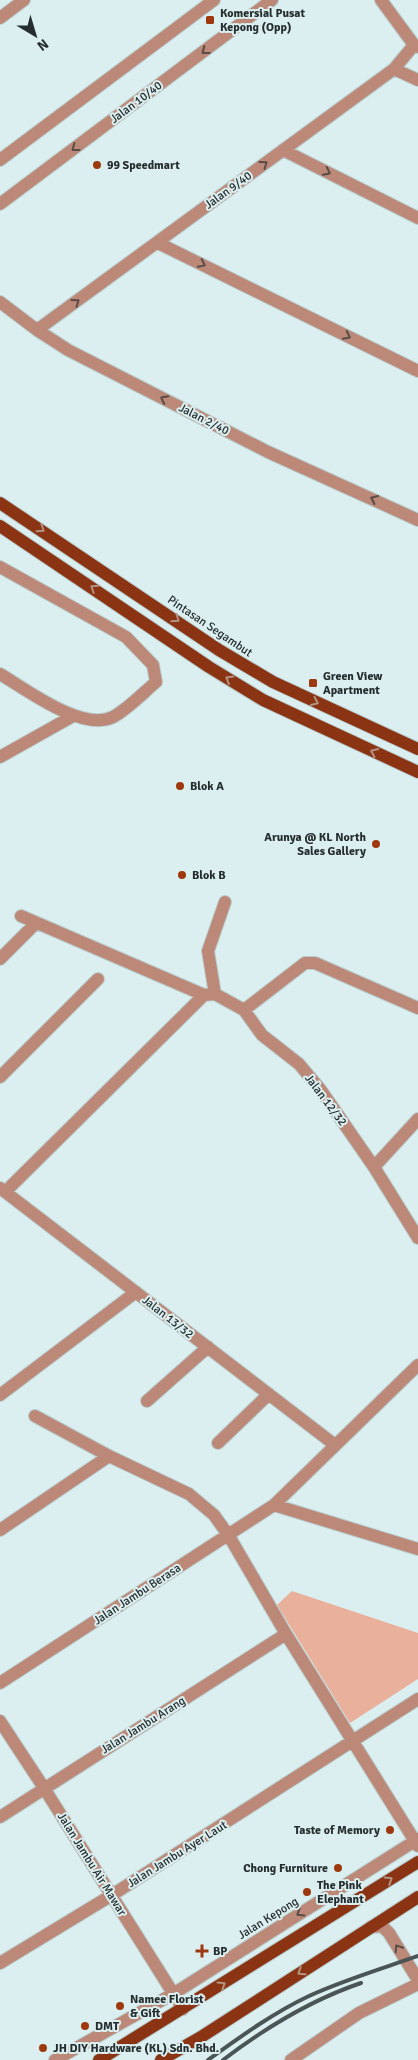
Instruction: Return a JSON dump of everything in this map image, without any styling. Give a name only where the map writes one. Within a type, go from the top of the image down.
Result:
[{"type":"main road","name":"Pintasan Segambut","points":[[0,502],[219,650],[273,682],[418,749]]},
{"type":"main road","points":[[0,526],[209,667],[263,700],[418,772]]},
{"type":"main road","points":[[99,2060],[418,1862]]},
{"type":"main road","points":[[160,2060],[201,2037],[418,1897]]},
{"type":"street","points":[[0,18],[24,0]]},
{"type":"street","points":[[0,160],[214,0]]},
{"type":"street","name":"Jalan 10/40","points":[[0,204],[272,0]]},
{"type":"street","points":[[381,0],[416,46]]},
{"type":"street","name":"Jalan 9/40","points":[[37,330],[394,69],[416,46]]},
{"type":"street","points":[[394,69],[418,80]]},
{"type":"street","points":[[283,150],[418,218]]},
{"type":"street","points":[[158,242],[418,371]]},
{"type":"street","name":"Jalan 2/40","points":[[0,302],[37,330],[68,350],[268,452],[418,520]]},
{"type":"street","points":[[0,567],[126,636],[153,665],[156,682],[113,717],[95,721],[73,716],[0,674]]},
{"type":"street","points":[[0,757],[73,716]]},
{"type":"street","points":[[3,1190],[210,994],[208,951],[225,902]]},
{"type":"street","name":"Jalan 12/32","points":[[21,916],[210,994],[244,1010],[262,1035],[298,1064],[320,1089],[374,1167],[418,1238]]},
{"type":"street","points":[[0,959],[36,923]]},
{"type":"street","points":[[244,1010],[305,963],[315,963],[418,1008]]},
{"type":"street","points":[[0,1077],[98,979]]},
{"type":"street","points":[[374,1167],[418,1119]]},
{"type":"street","name":"Jalan 13/32","points":[[3,1190],[335,1445]]},
{"type":"street","points":[[0,1395],[136,1292]]},
{"type":"street","points":[[147,1400],[208,1347]]},
{"type":"street","name":"Jalan Jambu Berasa","points":[[0,1683],[229,1536],[274,1504],[418,1365]]},
{"type":"street","points":[[218,1443],[269,1394]]},
{"type":"street","points":[[35,1416],[196,1499],[214,1515],[229,1536],[286,1634],[417,1842]]},
{"type":"street","points":[[0,1530],[110,1456]]},
{"type":"street","points":[[274,1504],[418,1548]]},
{"type":"street","name":"Jalan Jambu Arang","points":[[0,1817],[286,1634]]},
{"type":"street","name":"Jalan Jambu Ayer Laut","points":[[0,1963],[112,1895],[354,1742],[418,1699]]},
{"type":"street","name":"Jalan Jambu Air Mawar","points":[[0,1721],[183,2009]]},
{"type":"street","name":"Jalan Kepong","points":[[55,2060],[172,1994],[417,1842]]},
{"type":"street","points":[[371,1927],[382,1926],[418,1980]]},
{"type":"street","points":[[291,2060],[359,2013],[418,1984]]},
{"type":"shaded area","points":[[292,1591],[418,1633],[418,1679],[350,1723],[277,1605]]},
{"type":"railway","points":[[208,2060],[270,2018],[309,1996],[418,1956]]},
{"type":"railway","points":[[223,2060],[255,2037],[306,2006],[361,1983]]},
{"type":"place","name":"Komersial Pusat Kepong (Opp)","points":[[210,20]]},
{"type":"place","name":"99 Speedmart","points":[[97,165]]},
{"type":"place","name":"Green View Apartment","points":[[313,683]]},
{"type":"place","name":"Blok A","points":[[180,786]]},
{"type":"place","name":"Arunya @ KL North Sales Gallery","points":[[376,844]]},
{"type":"place","name":"Blok B","points":[[182,875]]},
{"type":"place","name":"Taste of Memory","points":[[390,1830]]},
{"type":"place","name":"Chong Furniture","points":[[338,1868]]},
{"type":"place","name":"The Pink Elephant","points":[[307,1892]]},
{"type":"place","name":"BP","points":[[202,1951]]},
{"type":"place","name":"Namee Florist & Gift","points":[[120,2006]]},
{"type":"place","name":"DMT","points":[[85,2026]]},
{"type":"place","name":"JH DIY Hardware (KL) Sdn. Bhd.","points":[[43,2048]]}]
